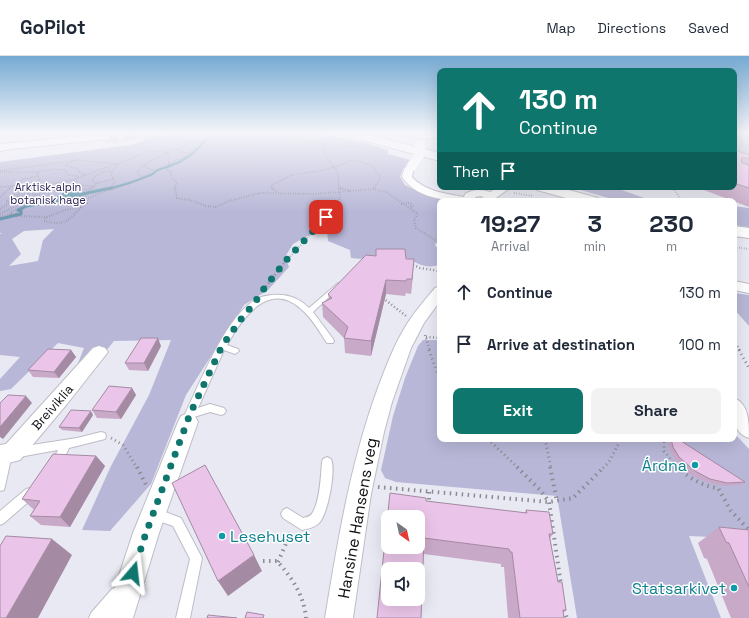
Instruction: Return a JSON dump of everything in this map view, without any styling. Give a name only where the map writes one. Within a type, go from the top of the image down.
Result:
[{"type":"main road","points":[[553,190],[582,198]]},
{"type":"main road","points":[[737,231],[749,233]]},
{"type":"street","points":[[417,159],[408,171],[407,177],[410,182],[419,188],[437,193],[483,197],[499,190]]},
{"type":"street","points":[[737,286],[749,289]]},
{"type":"street","name":"Hansine Hansens veg","points":[[339,618],[360,484],[372,434],[385,392],[403,347],[437,296]]},
{"type":"street","name":"Breiviklia","points":[[6,454],[60,399],[99,352]]},
{"type":"street","points":[[737,411],[749,429]]},
{"type":"street","points":[[119,618],[156,505],[189,418]]},
{"type":"lane","points":[[308,312],[346,278]]},
{"type":"lane","points":[[189,418],[222,346],[244,315],[255,303],[274,297],[286,297],[294,300],[308,312],[330,340]]},
{"type":"lane","points":[[222,346],[235,351]]},
{"type":"lane","points":[[189,418],[210,408],[222,411]]},
{"type":"lane","points":[[0,486],[6,454],[66,444],[101,436]]},
{"type":"lane","points":[[50,471],[55,466],[66,444]]},
{"type":"lane","points":[[292,517],[302,524],[310,522],[317,516],[327,474],[327,462]]},
{"type":"lane","points":[[0,519],[37,486]]},
{"type":"lane","points":[[156,505],[177,522],[196,558],[182,618]]},
{"type":"lane","points":[[96,618],[133,573]]},
{"type":"path","points":[[0,187],[66,182],[129,159]]},
{"type":"path","points":[[143,177],[136,173],[143,166],[155,159]]},
{"type":"path","points":[[168,159],[169,166],[167,170],[172,174],[172,178],[177,183],[174,189],[177,198],[190,200],[206,206],[216,207],[229,201],[260,193],[277,192],[315,194],[373,189],[386,192],[418,214],[414,220],[416,228],[437,241]]},
{"type":"path","points":[[25,198],[32,200],[45,200],[52,205],[87,199],[143,177],[154,170],[169,166],[180,159]]},
{"type":"path","points":[[255,303],[259,295],[288,258],[332,210],[340,199],[338,173],[328,159]]},
{"type":"path","points":[[0,172],[13,168],[77,160],[118,164]]},
{"type":"path","points":[[77,160],[76,162],[65,165],[78,169],[79,172],[85,175]]},
{"type":"path","points":[[277,192],[271,187],[272,185],[292,175],[334,167],[344,162],[355,161],[374,167],[376,172],[379,174],[380,179],[373,189]]},
{"type":"path","points":[[109,190],[115,182],[111,174],[112,171],[118,164]]},
{"type":"path","points":[[143,166],[154,170]]},
{"type":"path","points":[[98,183],[93,182],[92,180],[94,177],[114,168]]},
{"type":"path","points":[[0,172],[37,172],[55,169],[65,170],[69,175],[77,176],[79,178]]},
{"type":"path","points":[[104,172],[112,171]]},
{"type":"path","points":[[37,172],[39,178],[38,184]]},
{"type":"path","points":[[0,197],[23,179],[38,176]]},
{"type":"path","points":[[76,179],[77,185],[80,189],[96,196]]},
{"type":"path","points":[[52,205],[88,193],[94,189],[98,183],[113,179]]},
{"type":"path","points":[[66,182],[71,185],[95,186]]},
{"type":"path","points":[[45,200],[48,194],[58,183]]},
{"type":"path","points":[[0,214],[17,205],[36,186],[20,187],[20,185]]},
{"type":"path","points":[[340,188],[353,191]]},
{"type":"path","points":[[4,211],[0,209],[19,194],[27,190],[21,189],[15,192],[19,194]]},
{"type":"path","points":[[29,198],[33,194]]},
{"type":"path","points":[[10,215],[12,212],[32,203],[32,200],[40,194]]},
{"type":"path","points":[[38,200],[40,194]]},
{"type":"path","points":[[12,195],[48,194]]},
{"type":"path","points":[[13,199],[10,198],[6,202],[13,199],[16,201],[20,197],[13,199]]},
{"type":"path","points":[[0,217],[16,215],[47,217],[65,210],[81,207],[88,202],[87,199]]},
{"type":"path","points":[[402,204],[408,202],[413,206],[409,208]]},
{"type":"path","points":[[4,206],[12,207]]},
{"type":"path","points":[[4,206],[5,208],[9,209]]},
{"type":"path","points":[[16,215],[23,207]]},
{"type":"path","points":[[47,217],[44,221],[60,224],[73,218],[81,207]]},
{"type":"path","points":[[12,212],[20,211]]},
{"type":"path","points":[[737,248],[749,250]]},
{"type":"path","points":[[405,261],[420,268],[437,271]]},
{"type":"path","points":[[380,296],[417,327],[437,337]]},
{"type":"path","points":[[417,327],[437,372]]},
{"type":"path","points":[[737,346],[749,368]]},
{"type":"path","points":[[101,436],[118,440],[128,449],[151,492],[156,505]]},
{"type":"path","points":[[491,442],[541,491],[549,502],[562,593]]},
{"type":"path","points":[[546,442],[557,501]]},
{"type":"path","points":[[375,486],[549,502],[557,501],[573,498],[609,462],[619,442]]},
{"type":"path","points":[[664,442],[664,451],[674,465],[691,479],[707,487],[718,488],[724,502],[737,520],[749,530]]},
{"type":"path","points":[[429,492],[429,506]]},
{"type":"path","points":[[278,562],[292,517]]},
{"type":"path","points":[[264,561],[278,562],[300,592],[306,618]]},
{"type":"path","points":[[564,606],[567,618]]},
{"type":"green space","name":"Arktisk-alpin botanisk hage","points":[[21,159],[407,159],[410,160],[403,169],[400,177],[405,185],[437,198],[437,243],[435,244],[437,247],[437,265],[422,265],[405,257],[392,254],[365,259],[351,258],[350,250],[328,241],[327,230],[311,234],[293,244],[285,257],[289,267],[268,290],[244,305],[186,395],[151,484],[110,531],[82,530],[111,466],[149,395],[171,340],[114,341],[92,368],[73,376],[84,348],[58,343],[11,389],[0,391],[0,379],[20,357],[0,355],[0,234],[2,233],[0,233],[0,162]],"holes":[[[54,229],[43,240],[38,261],[9,266],[21,254],[12,239],[24,231]]]},
{"type":"green space","points":[[737,159],[749,159],[749,169],[737,168]]},
{"type":"green space","points":[[580,190],[622,190],[644,198],[608,198]]},
{"type":"green space","points":[[737,206],[749,208],[749,227],[737,225]]},
{"type":"green space","points":[[737,293],[749,295],[749,326],[737,312]]},
{"type":"green space","points":[[423,340],[437,340],[437,442],[737,442],[737,436],[749,449],[749,529],[732,538],[689,536],[721,618],[577,618],[557,496],[396,482],[385,478],[381,470],[393,416],[405,378],[418,346]]},
{"type":"shaded area","points":[[64,188],[72,188],[73,191],[87,193],[80,197],[58,202],[55,201],[57,197],[63,193],[62,191]]},
{"type":"building","points":[[737,159],[741,159],[742,163],[749,165],[749,188],[737,184]]},
{"type":"building","points":[[376,249],[405,249],[406,259],[414,259],[412,279],[407,279],[406,281],[386,280],[371,341],[344,338],[348,327],[322,303],[332,298],[328,294],[366,255],[376,256]]},
{"type":"building","points":[[141,338],[158,338],[144,363],[125,363]]},
{"type":"building","points":[[48,349],[71,350],[54,372],[28,370]]},
{"type":"building","points":[[109,386],[132,388],[116,412],[92,410]]},
{"type":"building","points":[[8,395],[26,396],[0,427],[0,403]]},
{"type":"building","points":[[71,410],[91,411],[79,428],[59,427]]},
{"type":"building","name":"Árdna","points":[[672,442],[683,442],[745,482],[727,483],[710,479],[695,471],[679,457]]},
{"type":"building","points":[[53,454],[96,456],[60,517],[30,516],[40,501],[22,499]]},
{"type":"building","name":"Lesehuset","points":[[205,465],[254,555],[218,581],[172,483]]},
{"type":"building","points":[[390,493],[426,498],[426,501],[527,513],[526,510],[549,512],[553,534],[549,534],[558,582],[562,582],[566,610],[563,610],[564,618],[520,618],[512,552],[510,552],[509,549],[425,538],[425,510],[388,510]]},
{"type":"building","points":[[719,527],[749,530],[749,587],[729,543],[726,542]]},
{"type":"building","points":[[6,536],[52,539],[6,618],[0,618],[0,546]]},
{"type":"building","points":[[384,554],[423,554],[423,562],[383,562]]},
{"type":"building","points":[[381,580],[381,606],[421,606],[421,618],[377,618]]},
{"type":"building","points":[[247,612],[264,615],[263,618],[245,618]]},
{"type":"building","points":[[208,615],[237,618],[207,618]]},
{"type":"waterway","points":[[106,189],[152,175],[160,169],[184,159]]},
{"type":"waterway","points":[[82,194],[111,188]]},
{"type":"waterway","points":[[0,219],[21,214],[21,211],[18,210],[27,206],[60,200]]},
{"type":"place","name":"Árdna","points":[[695,465]]},
{"type":"place","name":"Lesehuset","points":[[222,536]]},
{"type":"place","name":"Statsarkivet","points":[[734,588]]},
{"type":"route","points":[[133,573],[146,533],[190,414],[222,346],[249,308],[255,303],[259,295],[288,258],[326,217]]}]
